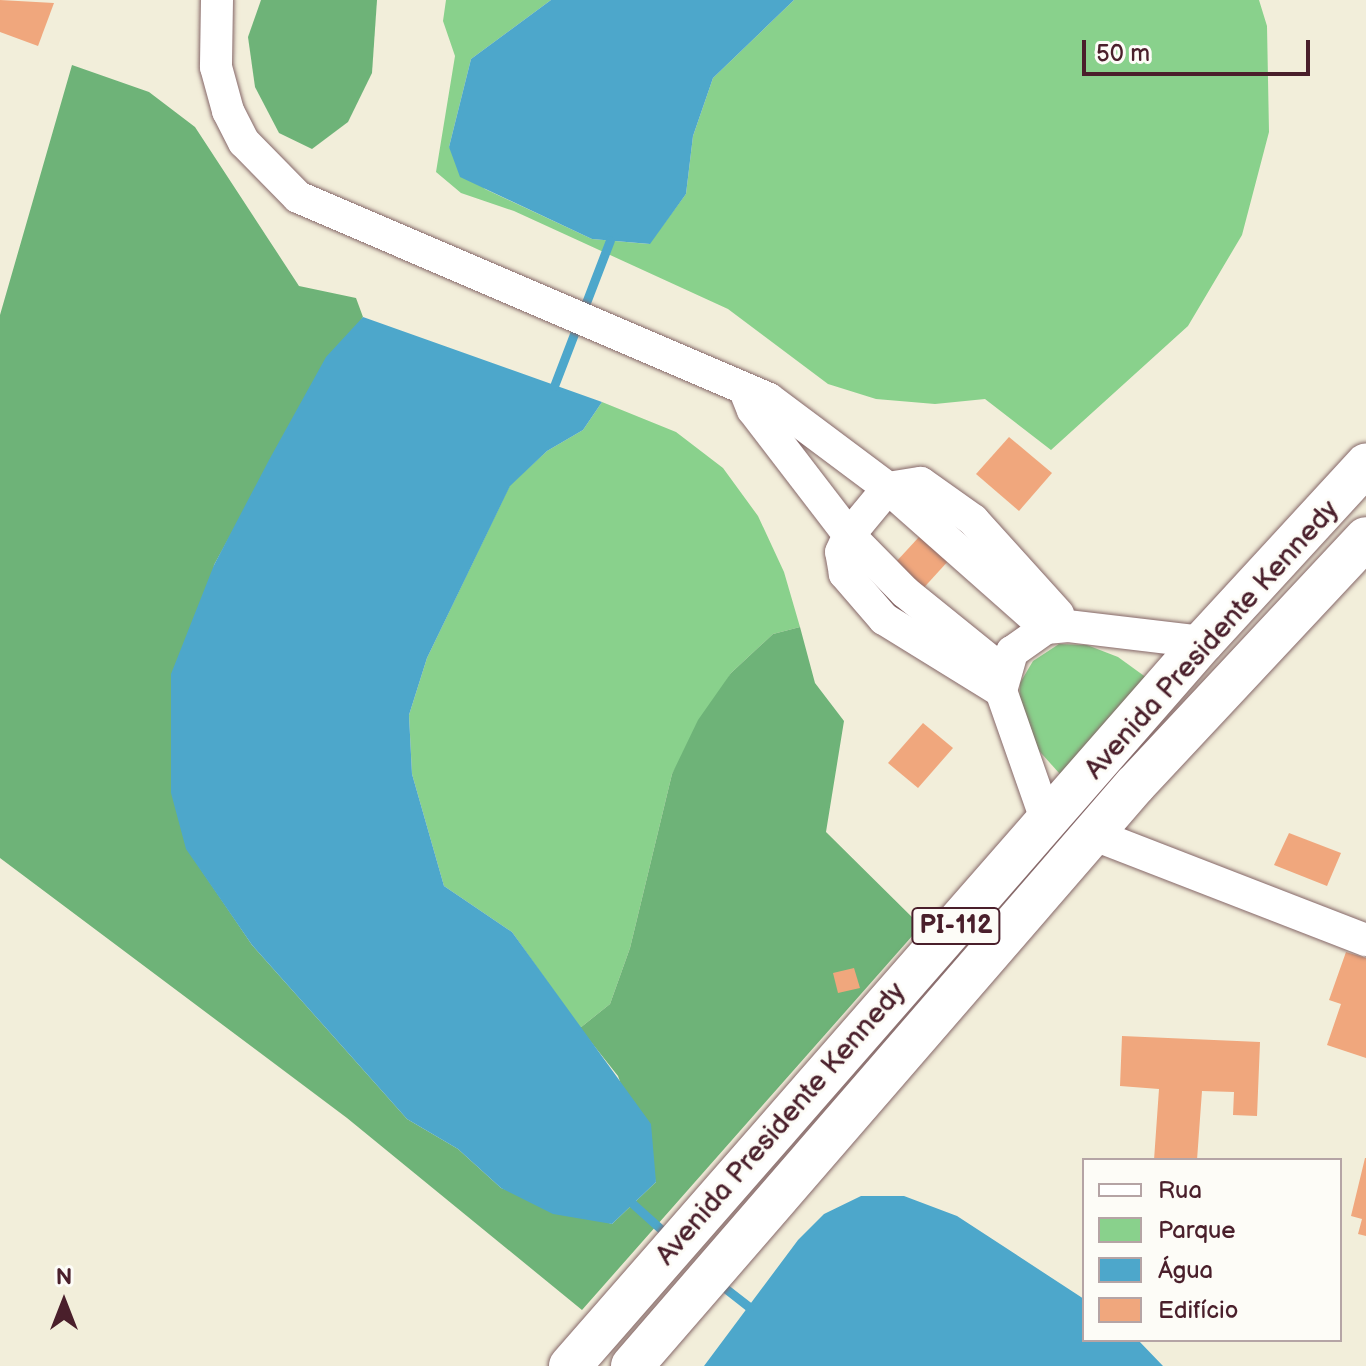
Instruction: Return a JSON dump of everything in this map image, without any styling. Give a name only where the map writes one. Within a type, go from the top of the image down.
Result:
[{"type":"main road","name":"Avenida Presidente Kennedy","points":[[570,1366],[828,1068],[1048,825],[1203,642],[1356,477]]},
{"type":"main road","name":"Avenida Presidente Kennedy","points":[[632,1366],[1095,835],[1135,785],[1366,538]]},
{"type":"street","points":[[217,0],[216,67],[228,111],[266,169],[298,197],[601,324],[746,393],[769,399],[888,488],[1057,627]]},
{"type":"street","points":[[746,393],[753,410],[849,535],[905,592],[1002,681],[1048,825]]},
{"type":"street","points":[[849,535],[888,488]]},
{"type":"street","points":[[1002,681],[1028,637],[1057,627],[1203,642]]},
{"type":"street","points":[[1095,835],[1366,940]]},
{"type":"green space","points":[[261,0],[377,0],[372,73],[348,122],[312,149],[279,133],[255,87],[248,37]]},
{"type":"green space","points":[[446,0],[551,0],[471,59],[449,147],[485,189],[592,239],[649,244],[686,194],[693,136],[713,78],[794,0],[1259,0],[1267,26],[1269,132],[1242,235],[1188,326],[1051,450],[985,399],[935,404],[876,399],[828,384],[728,309],[514,211],[461,193],[436,172],[455,56],[443,21]]},
{"type":"green space","points":[[72,65],[149,92],[195,127],[299,286],[356,298],[363,317],[299,410],[214,565],[187,849],[252,945],[407,1119],[458,1149],[501,1188],[612,1224],[656,1182],[618,1076],[580,1028],[610,1004],[630,948],[672,774],[698,720],[731,673],[773,634],[800,627],[815,683],[844,721],[826,832],[921,926],[582,1310],[347,1118],[0,858],[0,315]]},
{"type":"green space","points":[[602,402],[676,432],[723,468],[758,516],[784,572],[800,627],[773,634],[731,673],[672,774],[630,948],[610,1004],[580,1028],[512,932],[444,886],[412,774],[409,715],[427,658],[510,485],[547,451],[583,430]]},
{"type":"green space","points":[[1059,644],[1087,645],[1118,657],[1147,678],[1060,774],[1031,742],[1019,707],[1020,683],[1033,661]]},
{"type":"water","points":[[551,0],[794,0],[713,78],[693,136],[686,194],[650,244],[592,239],[460,177],[449,147],[471,59]]},
{"type":"water","points":[[363,317],[602,402],[583,430],[547,451],[510,486],[427,658],[409,715],[412,774],[444,886],[512,932],[651,1124],[656,1182],[612,1224],[553,1214],[501,1188],[458,1149],[407,1119],[252,945],[186,849],[171,793],[171,674],[214,565],[269,460],[326,357]]},
{"type":"water","points":[[861,1196],[904,1196],[957,1216],[1082,1298],[1082,1342],[1140,1342],[1163,1366],[704,1366],[798,1240],[824,1214]]},
{"type":"building","points":[[0,0],[54,3],[38,46],[0,32]]},
{"type":"building","points":[[1009,437],[1052,473],[1019,511],[976,474]]},
{"type":"building","points":[[942,512],[970,537],[899,615],[871,589]]},
{"type":"building","points":[[923,723],[953,748],[918,788],[888,763]]},
{"type":"building","points":[[1289,833],[1341,853],[1327,886],[1274,865]]},
{"type":"building","points":[[1346,952],[1366,958],[1366,1058],[1327,1045],[1341,1004],[1329,1000]]},
{"type":"building","points":[[854,968],[860,988],[838,993],[833,973]]},
{"type":"building","points":[[1122,1036],[1260,1042],[1257,1116],[1233,1115],[1234,1092],[1202,1091],[1197,1158],[1154,1158],[1159,1089],[1120,1086]]},
{"type":"building","points":[[1365,1158],[1366,1236],[1358,1234],[1362,1219],[1351,1216]]},
{"type":"waterway","points":[[554,386],[610,240]]},
{"type":"waterway","points":[[633,1204],[663,1231]]},
{"type":"waterway","points":[[721,1285],[749,1307]]}]
